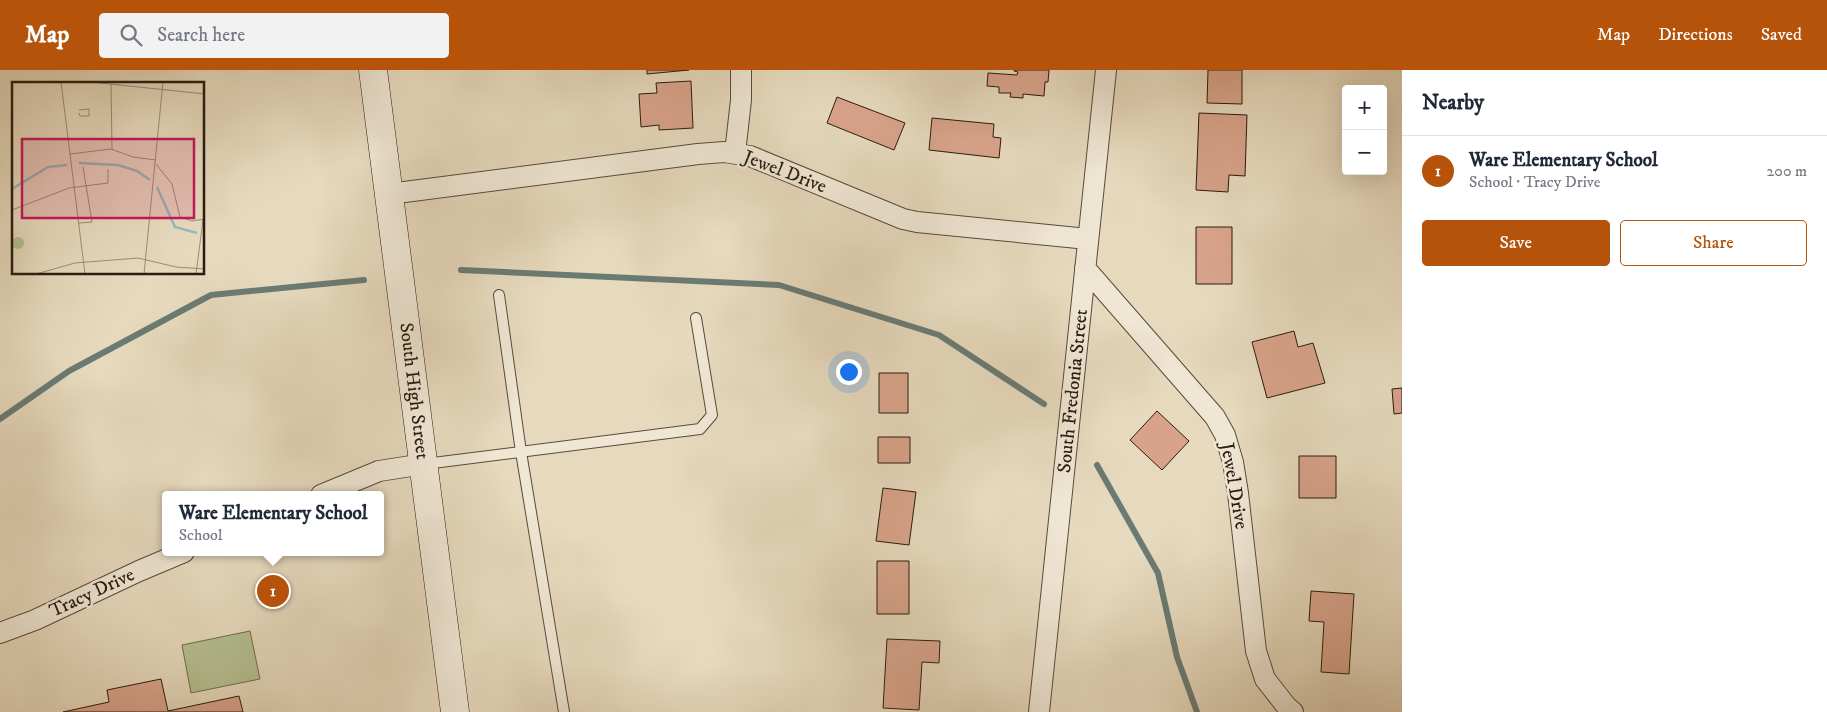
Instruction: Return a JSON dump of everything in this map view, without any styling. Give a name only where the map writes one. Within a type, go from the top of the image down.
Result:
[{"type":"main road","name":"South High Street","points":[[373,70],[455,712]]},
{"type":"street","points":[[735,153],[741,100],[741,70]]},
{"type":"street","name":"South Fredonia Street","points":[[1039,712],[1106,70]]},
{"type":"street","name":"Jewel Drive","points":[[389,194],[698,154],[715,152],[735,153],[750,156],[903,219],[1088,239]]},
{"type":"street","name":"Jewel Drive","points":[[1085,268],[1214,417],[1224,435],[1233,462],[1238,493],[1256,651],[1265,679],[1293,712]]},
{"type":"street","points":[[331,491],[380,471],[424,464]]},
{"type":"street","name":"Tracy Drive","points":[[0,633],[34,620],[175,556]]},
{"type":"lane","points":[[499,296],[521,452],[564,712]]},
{"type":"lane","points":[[424,464],[700,430],[712,415],[696,318]]},
{"type":"green space","points":[[250,631],[260,679],[191,693],[182,645]]},
{"type":"building","points":[[647,70],[689,70],[647,74]]},
{"type":"building","points":[[1014,70],[1049,70],[1048,82],[1045,82],[1044,96],[1023,94],[1023,98],[1010,97],[1011,93],[999,93],[999,87],[987,86],[988,73],[1017,75],[1018,72]]},
{"type":"building","points":[[1208,70],[1242,70],[1242,104],[1207,103]]},
{"type":"building","points":[[691,81],[693,128],[659,130],[659,125],[641,127],[639,94],[657,93],[656,83]]},
{"type":"building","points":[[837,97],[905,123],[894,150],[827,123]]},
{"type":"building","points":[[1199,113],[1247,115],[1245,176],[1229,175],[1228,192],[1196,190]]},
{"type":"building","points":[[932,118],[994,124],[993,137],[1001,138],[999,158],[929,150]]},
{"type":"building","points":[[1196,227],[1232,227],[1232,284],[1196,284]]},
{"type":"building","points":[[1294,331],[1298,347],[1313,343],[1325,383],[1267,398],[1252,342]]},
{"type":"building","points":[[879,373],[908,373],[908,413],[879,413]]},
{"type":"building","points":[[1402,388],[1402,413],[1394,414],[1392,389]]},
{"type":"building","points":[[1157,411],[1189,441],[1162,470],[1130,440]]},
{"type":"building","points":[[878,437],[910,437],[910,463],[878,463]]},
{"type":"building","points":[[1299,456],[1336,456],[1336,498],[1299,498]]},
{"type":"building","points":[[883,488],[916,492],[909,545],[876,541]]},
{"type":"building","points":[[877,561],[909,561],[909,614],[877,614]]},
{"type":"building","points":[[1311,591],[1354,594],[1349,674],[1321,672],[1324,622],[1309,621]]},
{"type":"building","points":[[887,639],[940,641],[939,663],[922,662],[919,710],[883,708]]},
{"type":"building","points":[[161,679],[168,711],[239,696],[243,712],[63,712],[109,702],[107,690]]},
{"type":"waterway","points":[[461,270],[779,285],[939,335],[1044,404]]},
{"type":"waterway","points":[[0,419],[69,371],[211,295],[364,280]]},
{"type":"waterway","points":[[1097,465],[1158,573],[1177,657],[1197,712]]},
{"type":"place","name":"Ware Elementary School","points":[[273,591]]}]
